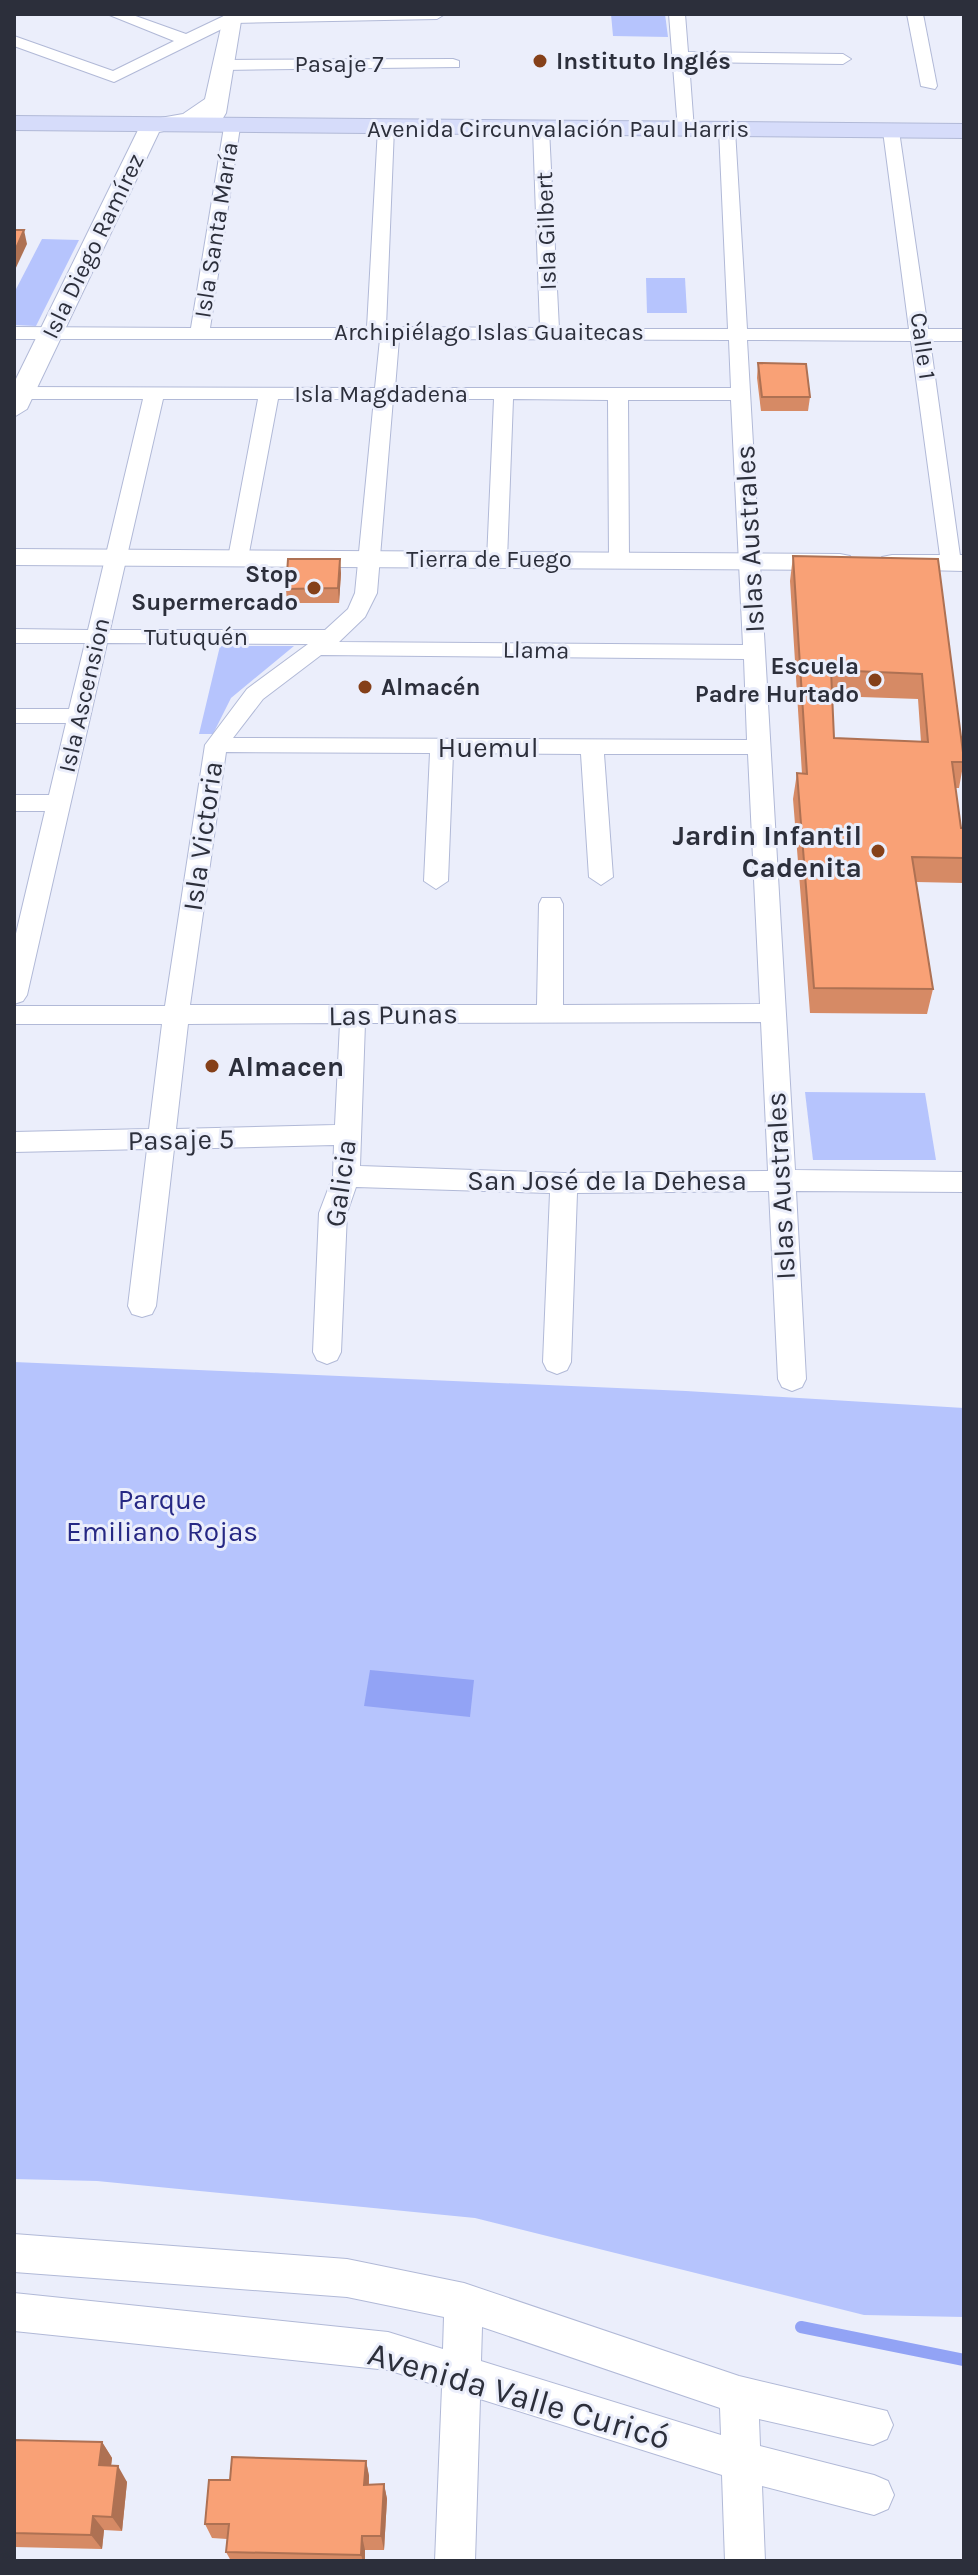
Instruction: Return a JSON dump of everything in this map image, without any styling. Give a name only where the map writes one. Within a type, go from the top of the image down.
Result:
[{"type":"main road","name":"Avenida Circunvalación Paul Harris","points":[[14,123],[964,131]]},
{"type":"main road","name":"Avenida Circunvalación Paul Harris","points":[[14,137],[66,136],[151,126]]},
{"type":"street","points":[[115,14],[187,40]]},
{"type":"street","points":[[14,41],[114,77],[236,16],[437,14]]},
{"type":"street","points":[[677,14],[686,130]]},
{"type":"street","points":[[915,14],[929,86]]},
{"type":"street","points":[[151,126],[174,124],[202,113],[215,103],[236,16]]},
{"type":"street","points":[[681,57],[843,59]]},
{"type":"street","name":"Pasaje 7","points":[[224,65],[453,64]]},
{"type":"street","points":[[219,92],[222,127]]},
{"type":"street","name":"Isla Diego Ramírez","points":[[18,401],[151,126]]},
{"type":"street","name":"Isla Santa María","points":[[200,332],[222,127]]},
{"type":"street","name":"Isla Victoria","points":[[142,1306],[176,1015],[216,745],[255,694],[324,643],[357,612],[366,593],[384,394],[386,128]]},
{"type":"street","name":"Isla Gilbert","points":[[541,129],[550,333]]},
{"type":"street","name":"Islas Australes","points":[[727,130],[751,562],[779,1180],[792,1379]]},
{"type":"street","name":"Calle 1","points":[[891,131],[958,563]]},
{"type":"street","name":"Archipiélago Islas Guaitecas","points":[[14,333],[964,335]]},
{"type":"street","name":"Isla Magdadena","points":[[18,401],[154,394],[740,394]]},
{"type":"street","name":"Isla Ascension","points":[[14,995],[25,902],[59,803],[154,394]]},
{"type":"street","points":[[238,558],[269,394]]},
{"type":"street","points":[[497,560],[504,394]]},
{"type":"street","points":[[618,394],[619,560]]},
{"type":"street","name":"Tierra de Fuego","points":[[14,557],[958,563]]},
{"type":"street","name":"Tutuquén","points":[[14,636],[324,643]]},
{"type":"street","name":"Llama","points":[[324,643],[755,652]]},
{"type":"street","points":[[14,716],[79,716]]},
{"type":"street","name":"Huemul","points":[[216,745],[760,747]]},
{"type":"street","points":[[436,881],[442,747]]},
{"type":"street","points":[[592,747],[601,877]]},
{"type":"street","points":[[14,803],[59,803]]},
{"type":"street","points":[[550,1012],[551,904]]},
{"type":"street","name":"Las Punas","points":[[14,1015],[772,1013]]},
{"type":"street","name":"Galicia","points":[[327,1352],[333,1213],[346,1176],[353,1015]]},
{"type":"street","name":"Pasaje 5","points":[[14,1142],[348,1135]]},
{"type":"street","name":"San José de la Dehesa","points":[[346,1176],[564,1183],[779,1180],[964,1182]]},
{"type":"street","points":[[557,1362],[564,1183]]},
{"type":"street","points":[[14,2253],[347,2278],[464,2302],[739,2395],[873,2425]]},
{"type":"street","points":[[455,2561],[464,2302]]},
{"type":"street","name":"Avenida Valle Curicó","points":[[14,2312],[309,2340],[388,2351],[741,2461],[874,2495]]},
{"type":"street","points":[[739,2395],[745,2561]]},
{"type":"green space","points":[[611,14],[665,14],[668,37],[613,36]]},
{"type":"green space","points":[[42,239],[79,240],[36,326],[14,325],[14,293]]},
{"type":"green space","points":[[646,278],[685,278],[687,313],[647,313]]},
{"type":"green space","points":[[220,646],[294,646],[231,698],[213,734],[199,734]]},
{"type":"green space","points":[[805,1092],[925,1093],[936,1160],[813,1160]]},
{"type":"green space","name":"Parque Emiliano Rojas","points":[[14,1362],[686,1391],[964,1408],[964,2317],[864,2315],[475,2218],[97,2181],[14,2179]]},
{"type":"shaded area","points":[[370,1670],[474,1680],[470,1717],[364,1706]]},
{"type":"building","points":[[14,230],[24,230],[14,253]]},
{"type":"building","points":[[758,363],[806,364],[810,397],[762,397]]},
{"type":"building","points":[[793,556],[938,559],[964,760],[952,762],[961,828],[964,828],[964,858],[912,857],[933,989],[814,988],[797,773],[807,774]],"holes":[[[831,670],[922,674],[928,742],[834,738]]]},
{"type":"building","points":[[288,559],[340,559],[338,588],[286,589]]},
{"type":"building","points":[[14,2440],[102,2442],[99,2465],[118,2466],[112,2517],[93,2516],[91,2535],[14,2533]]},
{"type":"building","points":[[232,2457],[366,2461],[364,2485],[384,2484],[381,2536],[362,2536],[361,2555],[226,2552],[229,2524],[205,2524],[209,2480],[230,2480]]},
{"type":"waterway","points":[[801,2327],[964,2360]]},
{"type":"place","name":"Instituto Inglés","points":[[540,61]]},
{"type":"place","name":"Stop Supermercado","points":[[314,588]]},
{"type":"place","name":"Escuela Padre Hurtado","points":[[875,680]]},
{"type":"place","name":"Almacén","points":[[365,687]]},
{"type":"place","name":"Jardin Infantil Cadenita","points":[[878,851]]},
{"type":"place","name":"Almacen","points":[[212,1066]]}]
